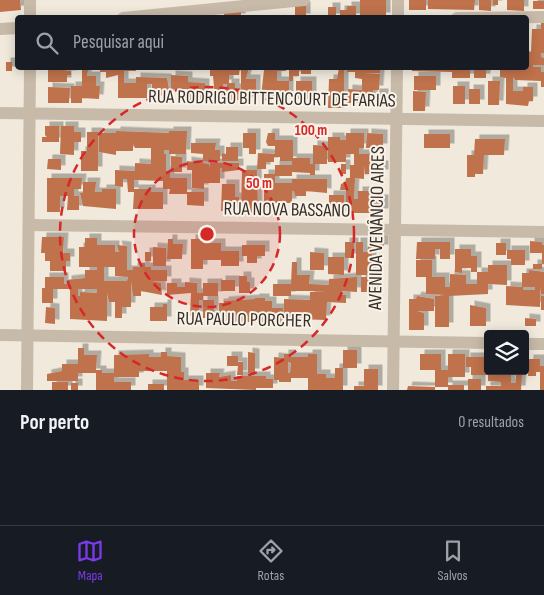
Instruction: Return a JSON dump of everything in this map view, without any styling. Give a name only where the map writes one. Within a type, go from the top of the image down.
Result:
[{"type":"street","points":[[30,0],[30,15]]},
{"type":"street","points":[[139,15],[187,6],[304,0]]},
{"type":"street","points":[[398,0],[398,15]]},
{"type":"street","points":[[529,17],[544,17]]},
{"type":"street","points":[[0,29],[15,28]]},
{"type":"street","points":[[27,390],[30,70]]},
{"type":"street","name":"AVENIDA VENÂNCIO AIRES","points":[[393,390],[397,70]]},
{"type":"street","name":"RUA RODRIGO BITTENCOURT DE FARIAS","points":[[0,114],[544,121]]},
{"type":"street","name":"RUA NOVA BASSANO","points":[[30,226],[544,232]]},
{"type":"street","name":"RUA PAULO PORCHER","points":[[0,335],[484,343]]},
{"type":"street","points":[[529,344],[544,344]]},
{"type":"building","points":[[0,0],[20,0],[21,10],[0,12]]},
{"type":"building","points":[[360,0],[386,0],[386,15],[360,15]]},
{"type":"building","points":[[409,0],[426,0],[426,10],[409,10]]},
{"type":"building","points":[[428,0],[475,0],[474,10],[428,9]]},
{"type":"building","points":[[479,0],[491,0],[491,11],[479,10]]},
{"type":"building","points":[[493,0],[498,0],[498,5],[493,5]]},
{"type":"building","points":[[507,0],[524,0],[524,11],[507,10]]},
{"type":"building","points":[[533,1],[544,1],[544,9],[533,9]]},
{"type":"building","points":[[295,5],[306,6],[306,15],[295,15]]},
{"type":"building","points":[[347,6],[356,6],[356,15],[340,15],[340,10],[347,10]]},
{"type":"building","points":[[328,7],[336,7],[336,15],[328,15]]},
{"type":"building","points":[[224,10],[241,10],[241,15],[224,15]]},
{"type":"building","points":[[541,23],[544,23],[544,53],[541,53],[541,57],[544,58],[544,65],[533,65],[533,67],[541,67],[541,72],[544,72],[544,87],[541,87],[541,81],[515,80],[513,77],[513,91],[523,91],[523,87],[533,87],[533,101],[529,101],[528,106],[506,104],[506,78],[500,77],[500,70],[529,70],[532,29],[541,29]]},
{"type":"building","points":[[6,62],[12,62],[12,71],[6,71]]},
{"type":"building","points":[[48,70],[71,71],[71,75],[67,75],[67,82],[48,82]]},
{"type":"building","points":[[82,70],[88,70],[87,76],[96,76],[96,86],[100,86],[99,99],[82,98],[82,103],[71,103],[71,86],[82,86]]},
{"type":"building","points":[[100,70],[136,70],[124,71],[124,83],[136,83],[136,77],[167,78],[170,95],[152,95],[152,84],[147,84],[147,98],[118,98],[118,75],[106,78],[106,72],[100,72]]},
{"type":"building","points":[[210,70],[240,70],[239,75],[229,75],[229,83],[235,83],[235,88],[240,88],[240,100],[223,100],[223,97],[215,97],[213,76],[210,76]],"holes":[[[223,84],[227,84],[227,91],[223,91]]]},
{"type":"building","points":[[241,70],[248,70],[246,79],[256,79],[256,97],[244,97],[244,92],[241,92]]},
{"type":"building","points":[[264,70],[286,70],[277,71],[277,81],[289,81],[289,96],[261,96]]},
{"type":"building","points":[[289,70],[299,70],[299,76],[293,76],[293,81],[289,81]]},
{"type":"building","points":[[301,70],[311,70],[311,74],[301,74]]},
{"type":"building","points":[[339,70],[344,70],[344,108],[328,108],[329,79],[337,79]]},
{"type":"building","points":[[347,70],[380,70],[380,73],[363,73],[380,74],[379,90],[373,90],[373,103],[347,103],[348,89],[362,90],[362,79],[355,78],[355,72],[347,72]]},
{"type":"building","points":[[470,70],[470,78],[452,78],[452,72],[412,71]]},
{"type":"building","points":[[474,70],[486,70],[486,78],[474,78]]},
{"type":"building","points":[[171,75],[188,76],[188,82],[205,83],[205,101],[187,101],[187,89],[171,89]]},
{"type":"building","points":[[414,76],[436,76],[436,90],[414,90]]},
{"type":"building","points":[[296,81],[312,81],[312,99],[296,99]]},
{"type":"building","points":[[488,81],[500,81],[499,105],[488,105]]},
{"type":"building","points":[[453,86],[465,86],[465,104],[453,104]]},
{"type":"building","points":[[48,87],[70,88],[69,103],[48,103]]},
{"type":"building","points":[[469,89],[480,89],[480,104],[469,104]]},
{"type":"building","points":[[413,91],[426,92],[425,111],[413,111]]},
{"type":"building","points":[[375,93],[384,93],[384,101],[374,101]]},
{"type":"building","points":[[45,126],[59,126],[59,142],[42,142],[42,137],[47,137],[45,135]]},
{"type":"building","points":[[61,126],[74,126],[74,132],[81,132],[81,142],[74,142],[74,155],[60,154]]},
{"type":"building","points":[[116,131],[169,133],[169,131],[187,131],[186,154],[169,154],[169,150],[164,150],[164,154],[166,154],[166,171],[170,171],[170,178],[187,178],[187,192],[204,192],[204,206],[187,205],[187,194],[169,194],[170,189],[163,189],[163,181],[134,180],[134,189],[151,189],[151,192],[163,192],[163,209],[133,209],[134,192],[128,192],[127,179],[123,179],[123,187],[115,186],[115,170],[135,171],[135,163],[151,164],[151,148],[135,148],[133,144],[133,151],[116,151],[116,155],[99,152],[99,133],[116,133]]},
{"type":"building","points":[[87,132],[98,132],[98,171],[81,171],[81,151],[87,151]]},
{"type":"building","points":[[243,133],[256,133],[256,154],[249,154],[249,148],[243,148]]},
{"type":"building","points":[[268,133],[275,133],[275,140],[293,140],[293,158],[310,158],[310,164],[313,164],[313,145],[327,146],[327,164],[315,164],[315,175],[292,172],[292,176],[275,176],[275,183],[292,183],[292,179],[327,179],[327,193],[306,191],[306,196],[295,196],[294,191],[292,191],[292,203],[275,203],[275,207],[264,207],[264,174],[275,174],[275,165],[292,165],[292,161],[280,161],[280,157],[274,157],[274,162],[266,162],[266,169],[257,169],[258,153],[275,154],[275,146],[268,146],[266,142]]},
{"type":"building","points":[[346,133],[364,133],[364,148],[359,148],[359,154],[372,154],[372,165],[384,165],[384,174],[365,174],[364,165],[364,179],[355,178],[354,199],[358,199],[358,191],[369,191],[369,199],[384,199],[384,213],[350,213],[350,206],[346,206],[346,190],[340,190],[341,184],[346,182],[346,178],[350,178],[350,165],[354,165],[354,154],[346,154],[346,162],[328,162],[328,137],[340,137],[340,140],[346,140]]},
{"type":"building","points":[[367,133],[383,134],[383,148],[366,148]]},
{"type":"building","points":[[424,134],[450,134],[450,148],[424,148]]},
{"type":"building","points":[[475,139],[505,139],[504,155],[484,155],[483,174],[467,177],[467,155],[474,155]]},
{"type":"building","points":[[191,143],[216,143],[215,150],[220,150],[220,161],[203,161],[203,154],[191,153]]},
{"type":"building","points":[[226,147],[238,147],[238,161],[222,161],[222,153],[226,154]]},
{"type":"building","points":[[171,156],[182,157],[182,172],[171,172]]},
{"type":"building","points":[[48,159],[61,159],[61,170],[47,169]]},
{"type":"building","points":[[187,161],[209,164],[209,168],[210,163],[239,163],[239,170],[222,172],[222,168],[220,168],[220,183],[204,183],[204,189],[192,188],[192,170],[187,170]]},
{"type":"building","points":[[341,164],[346,164],[346,174],[341,174]]},
{"type":"building","points":[[242,170],[257,170],[258,213],[241,212]]},
{"type":"building","points":[[47,178],[82,178],[81,189],[74,189],[74,196],[79,196],[79,210],[67,210],[68,196],[60,196],[60,212],[47,212]]},
{"type":"building","points":[[83,182],[96,182],[95,192],[102,192],[102,189],[116,189],[116,209],[83,206],[80,193],[83,193]]},
{"type":"building","points":[[222,184],[235,184],[235,197],[239,197],[239,204],[235,204],[235,212],[221,211]]},
{"type":"building","points":[[329,195],[344,195],[344,215],[329,215]]},
{"type":"building","points":[[42,237],[64,237],[63,253],[70,253],[70,261],[66,261],[66,271],[50,271],[50,261],[45,261],[45,253],[41,253]]},
{"type":"building","points":[[85,238],[97,238],[97,245],[115,245],[115,252],[119,252],[117,245],[127,246],[127,270],[133,270],[133,267],[141,267],[141,263],[145,263],[145,267],[151,267],[151,270],[167,270],[167,281],[151,281],[161,283],[162,295],[141,291],[141,296],[133,296],[131,281],[131,307],[122,307],[122,318],[115,318],[115,302],[109,302],[107,293],[107,321],[70,319],[70,289],[53,289],[53,303],[42,303],[42,288],[45,288],[45,277],[64,277],[64,284],[67,284],[67,280],[85,278],[85,270],[97,270],[97,267],[79,267],[79,247],[85,247]],"holes":[[[104,267],[115,267],[115,276],[128,277],[127,281],[104,281]],[[78,289],[97,289],[97,293],[80,292],[80,296],[78,296]]]},
{"type":"building","points":[[168,239],[173,239],[173,244],[183,244],[182,259],[167,259]]},
{"type":"building","points":[[191,239],[203,239],[203,243],[221,243],[221,251],[239,251],[239,266],[221,266],[221,260],[203,260],[203,269],[191,269]]},
{"type":"building","points":[[368,240],[384,240],[384,249],[368,249]]},
{"type":"building","points":[[530,241],[542,242],[542,245],[544,245],[544,264],[542,264],[542,253],[530,253]]},
{"type":"building","points":[[345,242],[354,242],[354,258],[345,258]]},
{"type":"building","points":[[356,242],[363,242],[363,252],[372,252],[372,275],[356,275]]},
{"type":"building","points":[[417,242],[450,242],[450,259],[440,259],[440,249],[435,249],[435,259],[416,259]]},
{"type":"building","points":[[496,243],[506,243],[506,255],[496,255]]},
{"type":"building","points":[[242,245],[265,245],[265,256],[257,256],[257,263],[247,263],[247,256],[242,256]]},
{"type":"building","points":[[153,247],[166,248],[166,266],[153,266]]},
{"type":"building","points":[[455,249],[471,249],[471,256],[477,256],[477,272],[471,272],[471,268],[462,268],[462,273],[455,272]]},
{"type":"building","points":[[507,250],[525,250],[525,265],[511,265],[511,259],[507,259]]},
{"type":"building","points":[[145,252],[151,252],[151,261],[145,261]]},
{"type":"building","points":[[310,252],[324,253],[324,270],[310,270]]},
{"type":"building","points":[[328,257],[344,257],[344,275],[328,274]]},
{"type":"building","points":[[416,260],[432,260],[432,277],[445,277],[445,287],[450,287],[450,274],[466,275],[466,284],[477,284],[477,272],[488,272],[488,265],[507,265],[507,285],[488,284],[488,294],[449,296],[449,327],[435,327],[435,296],[445,295],[426,294],[426,277],[416,277]]},
{"type":"building","points":[[292,262],[297,262],[297,275],[310,275],[309,284],[329,285],[329,279],[357,277],[357,292],[342,291],[342,295],[346,295],[346,303],[327,302],[326,320],[297,319],[297,326],[291,326],[291,317],[284,317],[284,299],[310,300],[310,292],[327,291],[291,291],[291,296],[273,296],[273,284],[291,284]]},
{"type":"building","points":[[533,264],[542,264],[542,269],[533,269]]},
{"type":"building","points":[[529,270],[544,272],[544,294],[541,294],[540,287],[540,307],[506,305],[506,286],[522,287],[522,273],[529,273]],"holes":[[[523,287],[535,287],[535,290],[523,290]]]},
{"type":"building","points":[[239,276],[247,276],[247,282],[250,282],[250,293],[239,293]]},
{"type":"building","points":[[361,277],[378,277],[378,292],[361,292]]},
{"type":"building","points":[[221,280],[235,280],[235,291],[221,291]]},
{"type":"building","points":[[185,282],[197,283],[197,293],[203,293],[203,283],[218,283],[218,296],[203,296],[203,300],[199,300],[199,316],[190,316],[191,293],[167,295],[167,283],[177,283],[177,287],[185,287]]},
{"type":"building","points":[[417,296],[434,299],[434,311],[417,311],[424,313],[424,330],[409,330],[409,299],[416,299]]},
{"type":"building","points":[[541,296],[544,296],[544,310],[541,310]]},
{"type":"building","points":[[265,298],[265,301],[272,301],[272,308],[283,308],[283,323],[219,321],[219,303]]},
{"type":"building","points":[[203,300],[214,300],[214,318],[203,318]]},
{"type":"building","points":[[163,304],[167,304],[167,321],[150,321],[150,307],[163,307]]},
{"type":"building","points":[[470,305],[486,308],[486,326],[470,326]]},
{"type":"building","points":[[46,307],[55,308],[55,324],[45,323]]},
{"type":"building","points":[[525,318],[536,319],[536,326],[525,326]]},
{"type":"building","points":[[78,348],[84,348],[84,355],[97,355],[96,370],[102,370],[102,373],[114,373],[114,355],[149,354],[149,357],[161,357],[161,352],[167,352],[167,356],[181,357],[181,372],[184,372],[184,380],[199,380],[199,390],[167,390],[167,371],[139,371],[139,377],[114,377],[114,382],[131,382],[131,390],[96,390],[96,373],[78,373],[78,381],[47,381],[47,374],[62,371],[62,364],[78,364]]},
{"type":"building","points":[[343,350],[357,350],[357,368],[343,368]]},
{"type":"building","points":[[248,352],[255,353],[255,373],[248,373]]},
{"type":"building","points":[[284,354],[291,354],[291,357],[308,357],[308,354],[317,354],[317,374],[326,374],[326,378],[335,378],[335,368],[343,368],[343,390],[308,390],[308,378],[291,378],[291,382],[274,380],[274,357],[284,358]],"holes":[[[288,362],[291,363],[290,373],[288,373]]]},
{"type":"building","points":[[420,354],[441,354],[441,370],[448,370],[448,354],[465,354],[465,377],[448,377],[448,385],[464,385],[464,390],[448,390],[448,387],[435,387],[435,370],[420,370]]},
{"type":"building","points":[[227,356],[238,356],[238,362],[243,362],[243,375],[237,375],[238,366],[227,366]]},
{"type":"building","points":[[466,357],[484,357],[484,375],[471,375],[471,367],[466,367]]},
{"type":"building","points":[[529,359],[540,359],[540,366],[544,366],[544,390],[540,390],[540,372],[536,372],[536,376],[528,376]]},
{"type":"building","points":[[364,369],[378,369],[378,390],[354,390],[354,386],[364,386]]},
{"type":"building","points":[[206,373],[220,373],[219,377],[231,375],[231,381],[237,381],[237,376],[266,376],[266,379],[273,379],[273,388],[256,388],[256,390],[206,388]]},
{"type":"building","points":[[488,375],[511,375],[511,383],[516,383],[516,375],[522,375],[521,390],[486,390],[486,386],[501,386],[501,382],[488,381]]},
{"type":"building","points":[[468,379],[481,379],[481,390],[468,390]]},
{"type":"building","points":[[52,382],[68,382],[68,390],[52,390]]},
{"type":"building","points":[[71,383],[78,383],[78,390],[71,390]]},
{"type":"building","points":[[148,384],[164,384],[164,390],[148,390]]},
{"type":"building","points":[[408,386],[435,387],[435,390],[407,390]]}]
